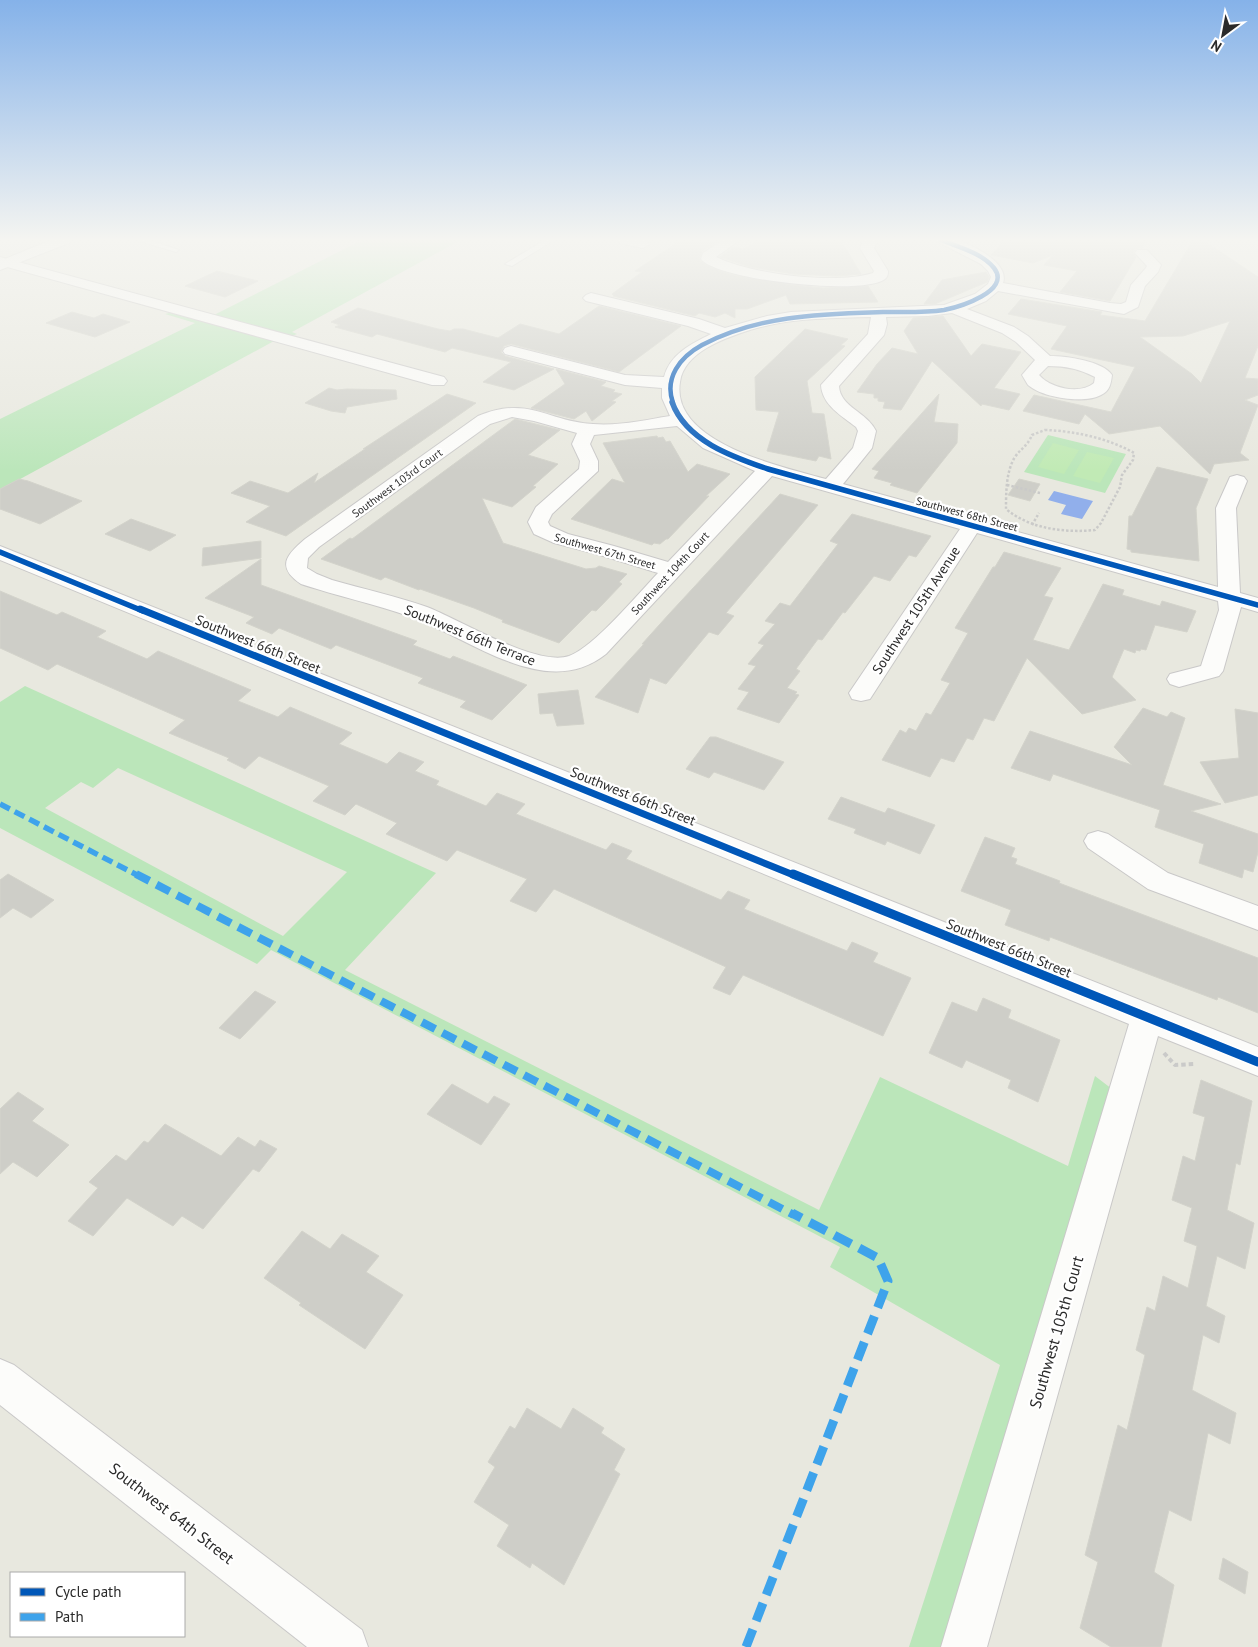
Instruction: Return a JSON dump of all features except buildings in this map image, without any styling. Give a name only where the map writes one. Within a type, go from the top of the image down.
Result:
[{"type":"street","points":[[201,317],[438,381]]},
{"type":"street","points":[[670,317],[724,333]]},
{"type":"street","points":[[588,430],[682,420],[671,400],[670,383],[674,370],[685,356],[712,338],[724,333],[773,320],[800,317]]},
{"type":"street","points":[[829,487],[855,458],[869,435],[868,428],[833,398],[829,389],[830,385],[876,334],[879,324],[878,317]]},
{"type":"street","points":[[971,317],[1008,330],[1022,339],[1046,360]]},
{"type":"street","points":[[511,351],[618,379],[670,383]]},
{"type":"street","name":"Southwest 103rd Court","points":[[295,567],[295,562],[312,543],[484,420],[496,414],[509,411],[529,413],[588,430]]},
{"type":"street","name":"Southwest 68th Street","points":[[682,420],[696,434],[715,447],[768,469],[971,527],[1258,605]]},
{"type":"street","name":"Southwest 67th Street","points":[[588,430],[581,444],[589,461],[588,471],[543,511],[538,522],[539,527],[554,537],[606,550],[673,571]]},
{"type":"street","name":"Southwest 104th Court","points":[[564,664],[587,657],[598,649],[768,469]]},
{"type":"street","points":[[1179,679],[1211,671],[1230,610],[1226,508],[1237,481]]},
{"type":"street","name":"Southwest 105th Avenue","points":[[861,693],[971,527]]},
{"type":"street","name":"Southwest 66th Street","points":[[0,552],[389,712],[1258,1062]]},
{"type":"street","name":"Southwest 66th Terrace","points":[[295,567],[302,575],[318,583],[432,617],[490,644],[541,663],[564,664]]},
{"type":"street","points":[[1098,842],[1158,881],[1258,918]]},
{"type":"street","name":"Southwest 105th Court","points":[[964,1647],[1147,1017]]},
{"type":"street","name":"Southwest 64th Street","points":[[0,1379],[345,1647]]},
{"type":"path","points":[[1041,431],[1059,431],[1110,443],[1129,449],[1135,456],[1122,475],[1121,485],[1101,523],[1095,530],[1080,532],[1064,531],[1014,517],[1008,512],[1006,506],[1007,484],[1013,459],[1027,446],[1032,435],[1041,431]]},
{"type":"path","points":[[1007,484],[1040,494]]},
{"type":"path","points":[[1167,1054],[1175,1065]]},
{"type":"green space","points":[[175,317],[191,317],[274,341],[0,490],[0,419],[195,323]]},
{"type":"green space","points":[[215,317],[320,317],[292,332],[297,334],[289,337]]},
{"type":"green space","points":[[1048,435],[1126,454],[1105,493],[1024,472]]},
{"type":"green space","points":[[1053,443],[1079,450],[1064,474],[1038,467]]},
{"type":"green space","points":[[1087,452],[1114,458],[1100,483],[1073,476]]},
{"type":"green space","points":[[25,686],[436,873],[345,970],[819,1210],[880,1077],[1068,1166],[1095,1076],[1112,1089],[943,1647],[909,1647],[1000,1365],[830,1267],[840,1247],[271,950],[257,964],[0,828],[0,702]],"holes":[[[118,768],[347,872],[283,936],[45,808],[81,782],[93,788]]]},
{"type":"water","points":[[1054,491],[1093,501],[1082,519],[1061,514],[1066,505],[1048,500]]},
{"type":"marked path","points":[[0,804],[878,1258],[888,1281],[881,1303],[746,1647]]},
{"type":"cycle path","points":[[793,317],[744,327],[722,335],[686,355],[673,373],[670,389],[676,412],[684,424],[710,444],[740,459],[768,469],[1258,605]]},
{"type":"cycle path","points":[[0,552],[1258,1062]]}]
